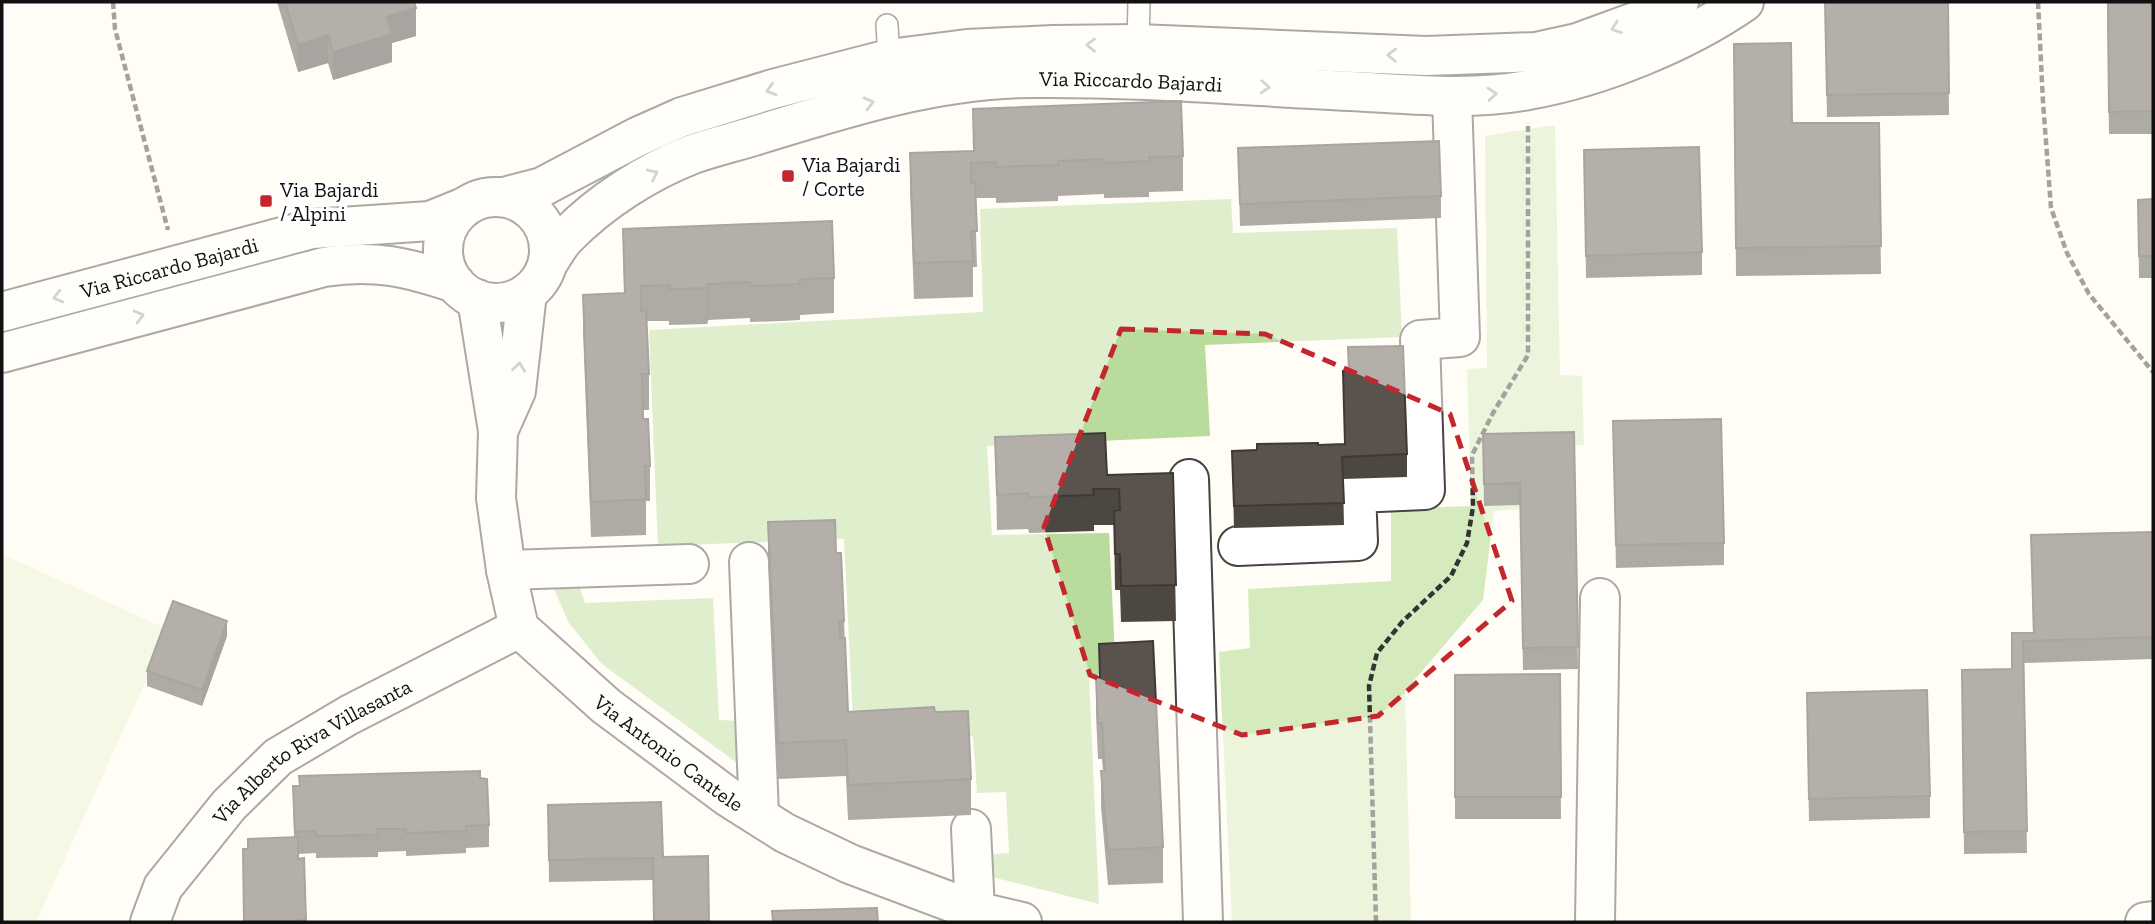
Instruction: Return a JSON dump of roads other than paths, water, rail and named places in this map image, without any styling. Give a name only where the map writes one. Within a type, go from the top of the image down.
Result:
[{"type":"street","name":"Via Riccardo Bajardi","points":[[2,312],[312,229],[430,220],[482,198],[504,197],[542,187],[637,136],[682,117],[773,89],[888,42],[967,49],[1138,44],[1426,56],[1536,52],[1577,43],[1651,16],[1679,2]]},
{"type":"street","name":"Via Riccardo Bajardi","points":[[2,353],[324,267],[354,262],[373,262],[466,291],[489,303],[503,302],[527,293],[537,285],[565,238],[628,187],[692,155],[821,114],[895,96],[965,84],[1030,78],[1138,80],[1452,97],[1527,91],[1597,72],[1664,47],[1744,2]]},
{"type":"street","points":[[1238,546],[1358,541],[1356,493],[1425,490],[1420,340],[1460,337],[1452,97]]},
{"type":"street","points":[[504,197],[531,209],[541,220],[548,241],[548,263]]},
{"type":"street","points":[[462,208],[446,231],[443,258],[447,272],[466,291],[498,431],[496,498],[506,570],[519,628]]},
{"type":"street","points":[[498,431],[516,391],[527,293]]},
{"type":"street","points":[[1189,479],[1203,922]]},
{"type":"street","points":[[749,562],[759,816]]},
{"type":"street","points":[[506,570],[689,564]]},
{"type":"street","points":[[1595,922],[1600,598]]},
{"type":"street","name":"Via Antonio Cantele","points":[[519,628],[607,706],[728,797],[785,833],[850,864],[975,911],[1022,922]]},
{"type":"street","name":"Via Alberto Riva Villasanta","points":[[150,922],[163,887],[229,805],[278,757],[349,715],[519,628]]},
{"type":"street","points":[[971,829],[975,911]]},
{"type":"street","points":[[2145,922],[2153,921]]},
{"type":"lane","points":[[1138,44],[1139,2]]},
{"type":"place","name":"Via Bajardi / Corte","points":[[788,176]]},
{"type":"place","name":"Via Bajardi / Alpini","points":[[266,201]]}]
